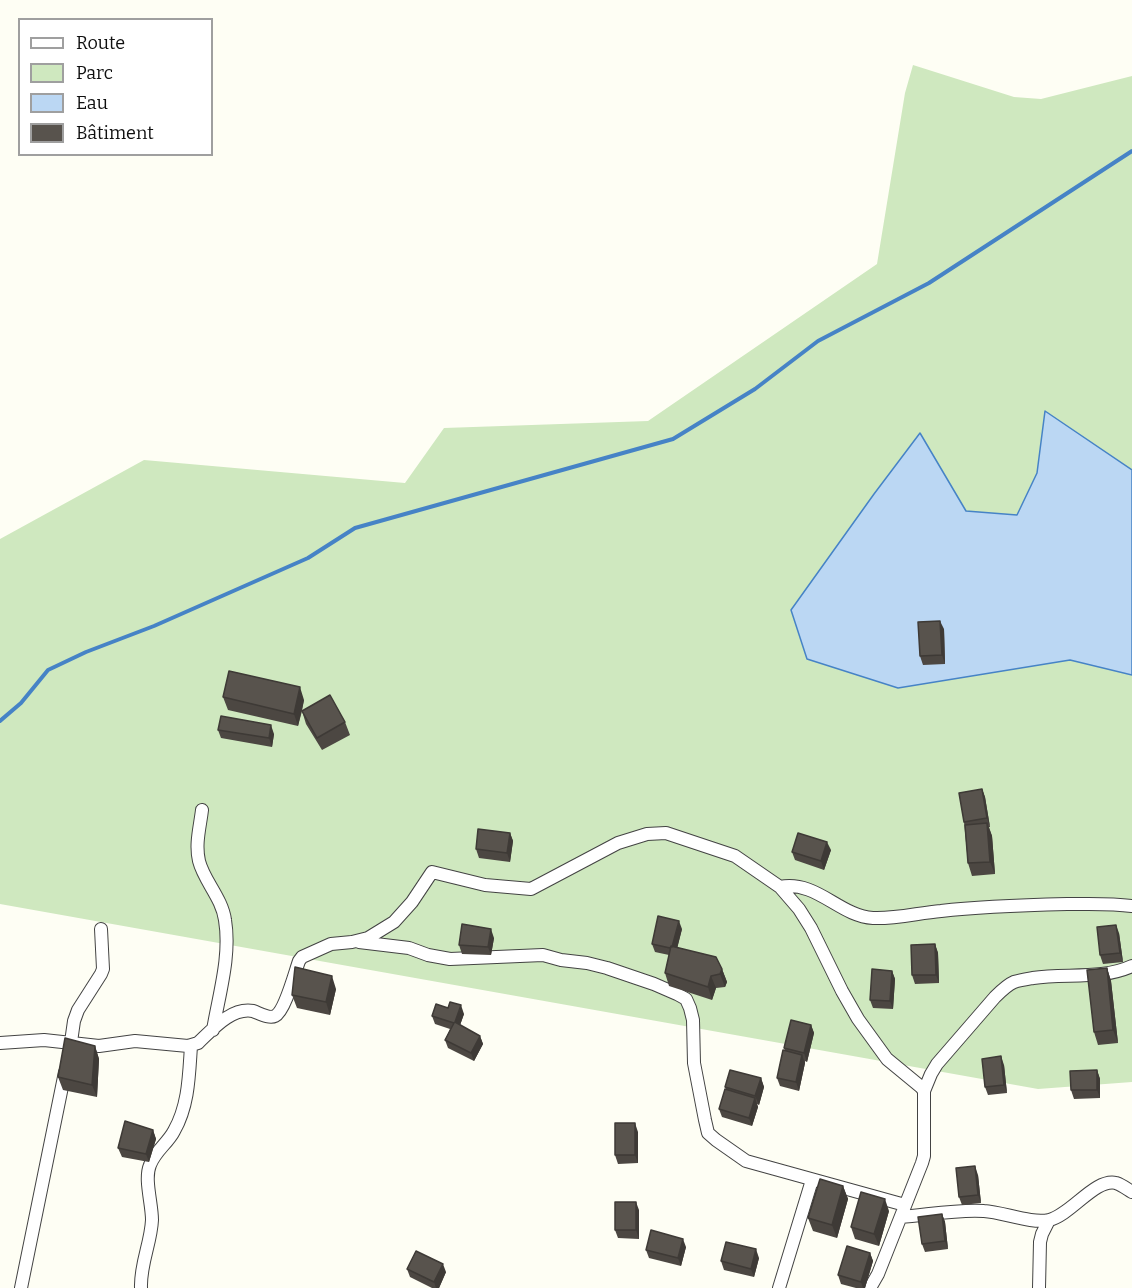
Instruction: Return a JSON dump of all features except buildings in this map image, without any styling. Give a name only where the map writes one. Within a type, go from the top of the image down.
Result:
[{"type":"street","points":[[202,810],[197,851],[199,863],[223,910],[226,922],[225,961],[213,1030]]},
{"type":"street","points":[[352,942],[370,936],[396,921],[432,872],[485,885],[531,889],[618,843],[647,834],[666,833],[735,856],[780,887],[799,909],[811,928],[858,1019],[887,1059],[917,1082],[924,1091]]},
{"type":"street","points":[[780,887],[788,885],[806,888],[857,914],[871,918],[895,918],[995,906],[1089,904],[1132,906]]},
{"type":"street","points":[[21,1288],[74,1021],[78,1010],[103,969],[102,929]]},
{"type":"street","points":[[0,1043],[44,1040],[99,1046],[135,1041],[191,1046],[198,1043],[229,1017],[248,1011],[270,1017],[279,1013],[302,957],[331,944],[352,942],[409,948],[428,955],[450,959],[543,955],[607,968],[677,993],[686,999],[693,1020],[694,1063],[708,1132],[746,1161],[812,1179],[903,1211],[984,1210],[1038,1221],[1049,1220],[1070,1210],[1104,1183],[1114,1182],[1132,1192]]},
{"type":"street","points":[[870,1288],[878,1274],[922,1164],[924,1091],[937,1064],[995,997],[1014,982],[1041,977],[1108,973],[1132,966]]},
{"type":"street","points":[[141,1288],[143,1262],[152,1219],[148,1172],[155,1155],[168,1142],[175,1130],[185,1103],[191,1046]]},
{"type":"street","points":[[779,1288],[812,1179]]},
{"type":"street","points":[[1039,1288],[1040,1242],[1049,1220]]},
{"type":"green space","points":[[913,65],[1014,97],[1041,99],[1132,76],[1132,1082],[1038,1089],[0,904],[0,539],[144,460],[405,483],[444,428],[648,421],[877,264],[905,93]]},
{"type":"water","points":[[1045,411],[1132,470],[1132,675],[1070,660],[898,688],[807,659],[791,610],[920,433],[966,511],[1017,515],[1037,473]]},
{"type":"waterway","points":[[0,721],[21,703],[48,670],[308,558],[355,528],[673,439],[755,389],[818,341],[929,283],[1132,151]]}]
